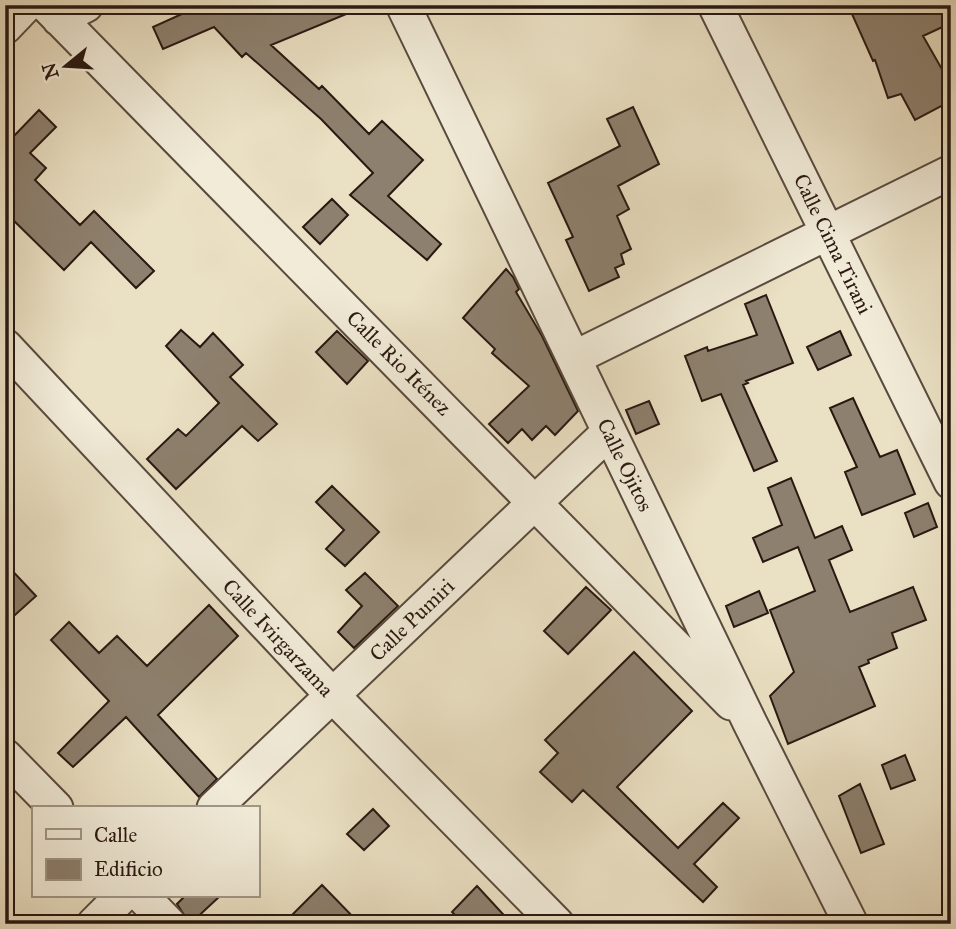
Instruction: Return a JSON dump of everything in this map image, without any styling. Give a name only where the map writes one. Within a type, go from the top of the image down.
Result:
[{"type":"street","points":[[5,27],[26,5]]},
{"type":"street","name":"Calle Ojitos","points":[[403,5],[750,723],[851,924]]},
{"type":"street","name":"Calle Cima Tirani","points":[[715,5],[951,482]]},
{"type":"street","name":"Calle Rio Iténez","points":[[64,10],[750,723]]},
{"type":"street","points":[[574,358],[951,172]]},
{"type":"street","name":"Calle Ivirgarzama","points":[[5,346],[333,696],[557,924]]},
{"type":"street","name":"Calle Pumiri","points":[[216,806],[609,432]]},
{"type":"street","points":[[5,756],[54,806]]},
{"type":"street","points":[[94,924],[120,898]]},
{"type":"street","points":[[144,898],[169,924]]},
{"type":"building","points":[[178,5],[368,5],[271,45],[319,89],[322,86],[369,134],[382,121],[423,160],[388,196],[441,244],[427,260],[350,195],[373,173],[321,119],[246,53],[242,57],[214,27],[163,49],[153,27],[182,14]]},
{"type":"building","points":[[848,5],[951,5],[951,23],[923,36],[951,85],[951,101],[915,120],[901,94],[888,98],[875,60],[873,61]]},
{"type":"building","points":[[633,107],[659,164],[618,186],[629,209],[617,216],[631,249],[621,254],[624,264],[615,268],[619,277],[589,291],[566,240],[573,237],[548,183],[620,146],[607,119]]},
{"type":"building","points":[[39,110],[56,127],[30,153],[46,168],[35,180],[80,225],[94,211],[154,271],[136,288],[91,242],[64,270],[5,212],[5,130],[13,137]]},
{"type":"building","points":[[332,199],[348,215],[320,244],[303,227]]},
{"type":"building","points":[[506,269],[513,277],[519,289],[516,292],[542,336],[578,411],[555,435],[546,426],[532,440],[522,429],[508,443],[489,424],[529,386],[492,353],[495,349],[463,318]]},
{"type":"building","points":[[766,295],[793,363],[746,381],[748,383],[743,385],[777,461],[754,471],[721,394],[702,401],[685,356],[707,347],[708,351],[757,335],[745,304]]},
{"type":"building","points":[[181,330],[200,347],[213,333],[243,365],[230,377],[277,424],[258,441],[242,426],[176,489],[147,459],[178,429],[186,436],[219,403],[166,346]]},
{"type":"building","points":[[337,331],[368,361],[347,384],[316,352]]},
{"type":"building","points":[[840,331],[851,355],[818,370],[807,347]]},
{"type":"building","points":[[853,398],[880,457],[897,450],[915,494],[862,515],[845,472],[857,467],[830,408]]},
{"type":"building","points":[[649,401],[659,424],[636,434],[626,410]]},
{"type":"building","points":[[791,478],[815,538],[842,526],[852,550],[829,560],[850,612],[913,587],[926,620],[892,633],[897,648],[868,660],[869,663],[859,667],[875,706],[788,744],[770,696],[794,672],[770,610],[815,591],[798,547],[763,562],[753,538],[782,525],[768,488]]},
{"type":"building","points":[[332,486],[379,532],[345,566],[326,549],[344,530],[316,502]]},
{"type":"building","points":[[928,503],[937,527],[914,537],[905,513]]},
{"type":"building","points":[[5,563],[36,596],[5,624]]},
{"type":"building","points":[[365,573],[398,606],[354,648],[338,632],[362,606],[346,590]]},
{"type":"building","points":[[586,587],[611,610],[568,654],[544,631]]},
{"type":"building","points":[[759,591],[768,613],[734,627],[726,606]]},
{"type":"building","points":[[209,605],[238,636],[158,715],[217,779],[199,797],[126,717],[73,767],[58,753],[109,701],[51,640],[69,622],[99,653],[117,636],[147,666]]},
{"type":"building","points":[[634,652],[692,711],[617,787],[678,848],[723,803],[739,818],[694,864],[717,887],[703,902],[583,790],[572,802],[540,772],[558,753],[545,740]]},
{"type":"building","points":[[905,755],[915,780],[891,789],[882,765]]},
{"type":"building","points":[[860,784],[884,844],[861,853],[839,796]]},
{"type":"building","points":[[373,809],[389,826],[364,850],[347,834]]},
{"type":"building","points":[[322,885],[360,924],[283,924]]},
{"type":"building","points":[[477,886],[512,924],[464,924],[452,912]]},
{"type":"building","points":[[183,898],[218,898],[190,924],[177,904]]}]
